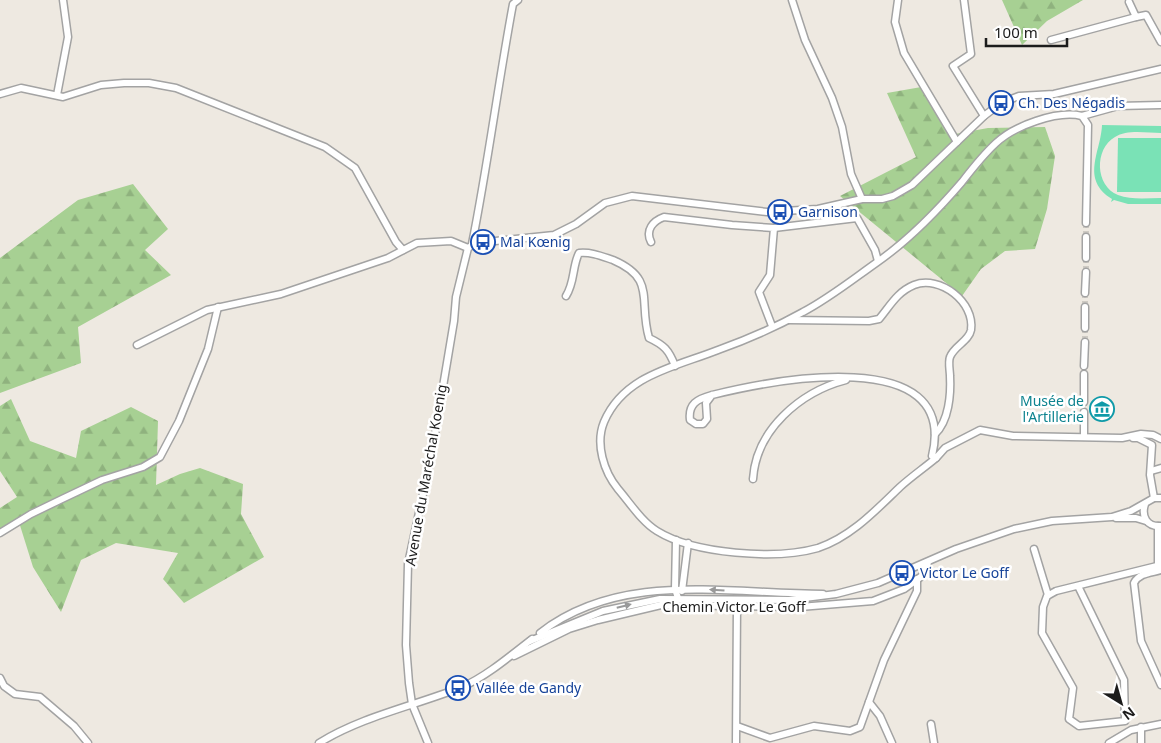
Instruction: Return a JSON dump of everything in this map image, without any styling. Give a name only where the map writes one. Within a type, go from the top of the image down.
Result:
[{"type":"street","points":[[57,96],[68,37],[63,0]]},
{"type":"street","points":[[792,0],[809,48],[832,98],[842,127],[851,174],[862,200]]},
{"type":"street","points":[[898,0],[895,22],[904,52],[957,142]]},
{"type":"street","points":[[964,0],[971,54],[953,66],[984,116]]},
{"type":"street","name":"Avenue du Maréchal Koenig","points":[[428,743],[412,704],[406,645],[408,564],[432,452],[454,322],[456,297],[486,178],[502,62],[515,1]]},
{"type":"street","points":[[1129,2],[1136,17]]},
{"type":"street","points":[[1051,40],[1146,15],[1159,33],[1161,42]]},
{"type":"street","points":[[137,345],[207,310],[281,294],[388,258],[417,243],[451,241],[470,246],[554,235],[576,224],[606,203],[632,196],[767,212],[818,209],[862,200],[882,199],[903,191],[920,178],[984,116],[1001,103],[1019,96],[1054,94],[1161,69]]},
{"type":"street","points":[[0,94],[21,88],[63,97],[101,85],[149,83],[195,94],[325,147],[354,168],[396,242],[403,250]]},
{"type":"street","points":[[1112,517],[1131,511],[1157,498],[1151,471],[1153,459],[1152,445],[1148,442],[1138,438],[1013,436],[980,430],[945,448],[936,458],[901,486],[870,517],[834,542],[794,553],[761,554],[688,543],[676,540],[655,530],[611,480],[603,460],[602,426],[620,395],[635,383],[736,343],[787,320],[816,304],[878,262],[929,215],[996,143],[1025,124],[1072,114],[1082,116],[1118,106],[1161,105]]},
{"type":"street","points":[[1082,116],[1088,125],[1086,223]]},
{"type":"street","points":[[651,242],[648,238],[649,227],[664,217],[774,228],[857,218],[875,250],[878,262]]},
{"type":"street","points":[[772,326],[759,292],[770,275],[774,228]]},
{"type":"street","points":[[1086,236],[1086,258]]},
{"type":"street","points":[[566,296],[572,288],[575,260],[579,253],[593,253],[634,271],[641,279],[649,338],[664,345],[670,352],[675,366]]},
{"type":"street","points":[[1085,293],[1086,272]]},
{"type":"street","points":[[787,320],[869,321],[879,319],[890,303],[906,290],[926,282],[951,291],[962,299],[971,324],[970,333],[950,357],[948,400],[942,426],[935,434]]},
{"type":"street","points":[[1085,307],[1085,328]]},
{"type":"street","points":[[0,533],[62,498],[102,480],[143,467],[160,457],[179,421],[208,349],[218,308]]},
{"type":"street","points":[[1084,366],[1085,342]]},
{"type":"street","points":[[1084,374],[1084,402]]},
{"type":"street","points":[[753,479],[758,451],[780,418],[807,397],[855,378]]},
{"type":"street","points":[[712,395],[706,403],[707,419],[703,424],[696,424],[690,420],[689,412],[692,404],[712,395],[752,385],[789,380],[855,378],[889,381],[914,393],[929,412],[935,434],[932,456],[936,458]]},
{"type":"street","points":[[1084,412],[1084,436]]},
{"type":"street","points":[[1122,438],[1141,434],[1153,435],[1161,439]]},
{"type":"street","points":[[1151,471],[1161,468]]},
{"type":"street","points":[[1146,503],[1143,512],[1146,521]]},
{"type":"street","points":[[530,641],[603,611],[631,604],[678,598],[789,600],[836,594],[878,583],[956,549],[1014,529],[1052,521],[1112,517],[1146,521],[1160,526],[1160,567]]},
{"type":"street","points":[[676,540],[675,589],[678,598]]},
{"type":"street","points":[[678,598],[684,588],[688,543]]},
{"type":"street","points":[[1034,549],[1048,595],[1042,607],[1042,633],[1073,688],[1069,719],[1079,726],[1125,721],[1124,680],[1078,586]]},
{"type":"street","name":"Chemin Victor Le Goff","points":[[503,660],[569,629],[661,605],[800,607],[872,601],[904,589],[922,576],[928,562]]},
{"type":"street","points":[[1048,595],[1160,567]]},
{"type":"street","points":[[1160,567],[1136,578],[1134,583],[1141,641],[1161,685]]},
{"type":"street","points":[[737,726],[770,738],[814,726],[850,731],[860,727],[884,660],[917,590],[917,579]]},
{"type":"street","points":[[319,743],[359,722],[462,686],[564,618],[596,604],[634,594],[684,588],[756,593],[836,594]]},
{"type":"street","points":[[736,743],[737,606]]},
{"type":"street","points":[[0,678],[4,686],[14,694],[40,697],[74,726],[88,743]]},
{"type":"street","points":[[869,702],[880,716],[892,743]]},
{"type":"street","points":[[931,724],[934,743]]},
{"type":"street","points":[[1109,743],[1131,730],[1161,724]]},
{"type":"street","points":[[1140,743],[1141,727]]},
{"type":"green space","points":[[1002,0],[1083,0],[1047,21],[1022,45]]},
{"type":"green space","points":[[927,86],[955,134],[988,128],[1045,127],[1055,156],[1047,209],[1035,249],[1005,251],[981,269],[962,296],[840,196],[916,157],[887,93]]},
{"type":"green space","points":[[1102,125],[1161,126],[1161,133],[1131,132],[1115,137],[1103,150],[1100,167],[1101,176],[1105,184],[1118,195],[1128,198],[1161,198],[1161,204],[1128,204],[1114,200],[1111,202],[1112,199],[1102,191],[1097,183],[1095,165]]},
{"type":"green space","points":[[1118,138],[1161,138],[1161,192],[1117,192]]},
{"type":"green space","points":[[133,184],[168,229],[145,250],[171,275],[78,327],[81,363],[0,393],[0,258],[78,200]]},
{"type":"green space","points":[[11,399],[30,441],[76,458],[81,431],[131,407],[158,421],[156,485],[180,474],[200,468],[243,484],[241,514],[264,557],[184,603],[163,579],[178,553],[116,543],[81,560],[61,612],[33,567],[18,519],[0,530],[0,508],[17,497],[0,471],[0,406]]},
{"type":"tunnel","points":[[1086,223],[1086,237]]},
{"type":"tunnel","points":[[1086,258],[1086,272]]},
{"type":"tunnel","points":[[1085,293],[1085,307]]},
{"type":"tunnel","points":[[1085,328],[1085,342]]},
{"type":"place","name":"Ch. Des Négadis","points":[[1001,103]]},
{"type":"place","name":"Garnison","points":[[780,212]]},
{"type":"place","name":"Mal Kœnig","points":[[483,242]]},
{"type":"place","name":"Musée de l'Artillerie","points":[[1102,409]]},
{"type":"place","name":"Victor Le Goff","points":[[902,573]]},
{"type":"place","name":"Vallée de Gandy","points":[[458,688]]}]
